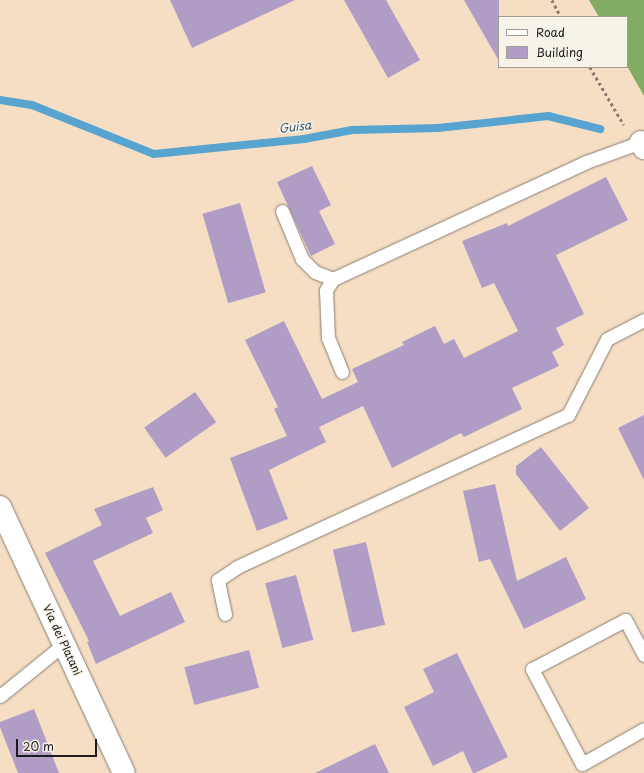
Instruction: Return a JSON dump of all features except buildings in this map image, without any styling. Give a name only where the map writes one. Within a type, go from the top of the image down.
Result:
[{"type":"street","name":"Via dei Platani","points":[[0,507],[124,773]]},
{"type":"lane","points":[[342,372],[328,338],[326,290],[333,279],[586,162],[642,145]]},
{"type":"lane","points":[[282,211],[302,259],[315,272],[333,279]]},
{"type":"lane","points":[[225,614],[218,580],[237,567],[568,416],[607,339],[644,320]]},
{"type":"lane","points":[[644,655],[625,620],[532,669],[582,764],[644,729]]},
{"type":"lane","points":[[0,696],[64,644]]},
{"type":"path","points":[[552,0],[560,16]]},
{"type":"path","points":[[591,68],[620,121],[642,145]]},
{"type":"green space","points":[[589,0],[644,0],[644,96],[628,68],[628,16],[598,16]]},
{"type":"waterway","name":"Guisa","points":[[0,100],[32,105],[154,154],[304,139],[352,130],[438,128],[548,116],[600,129]]}]
